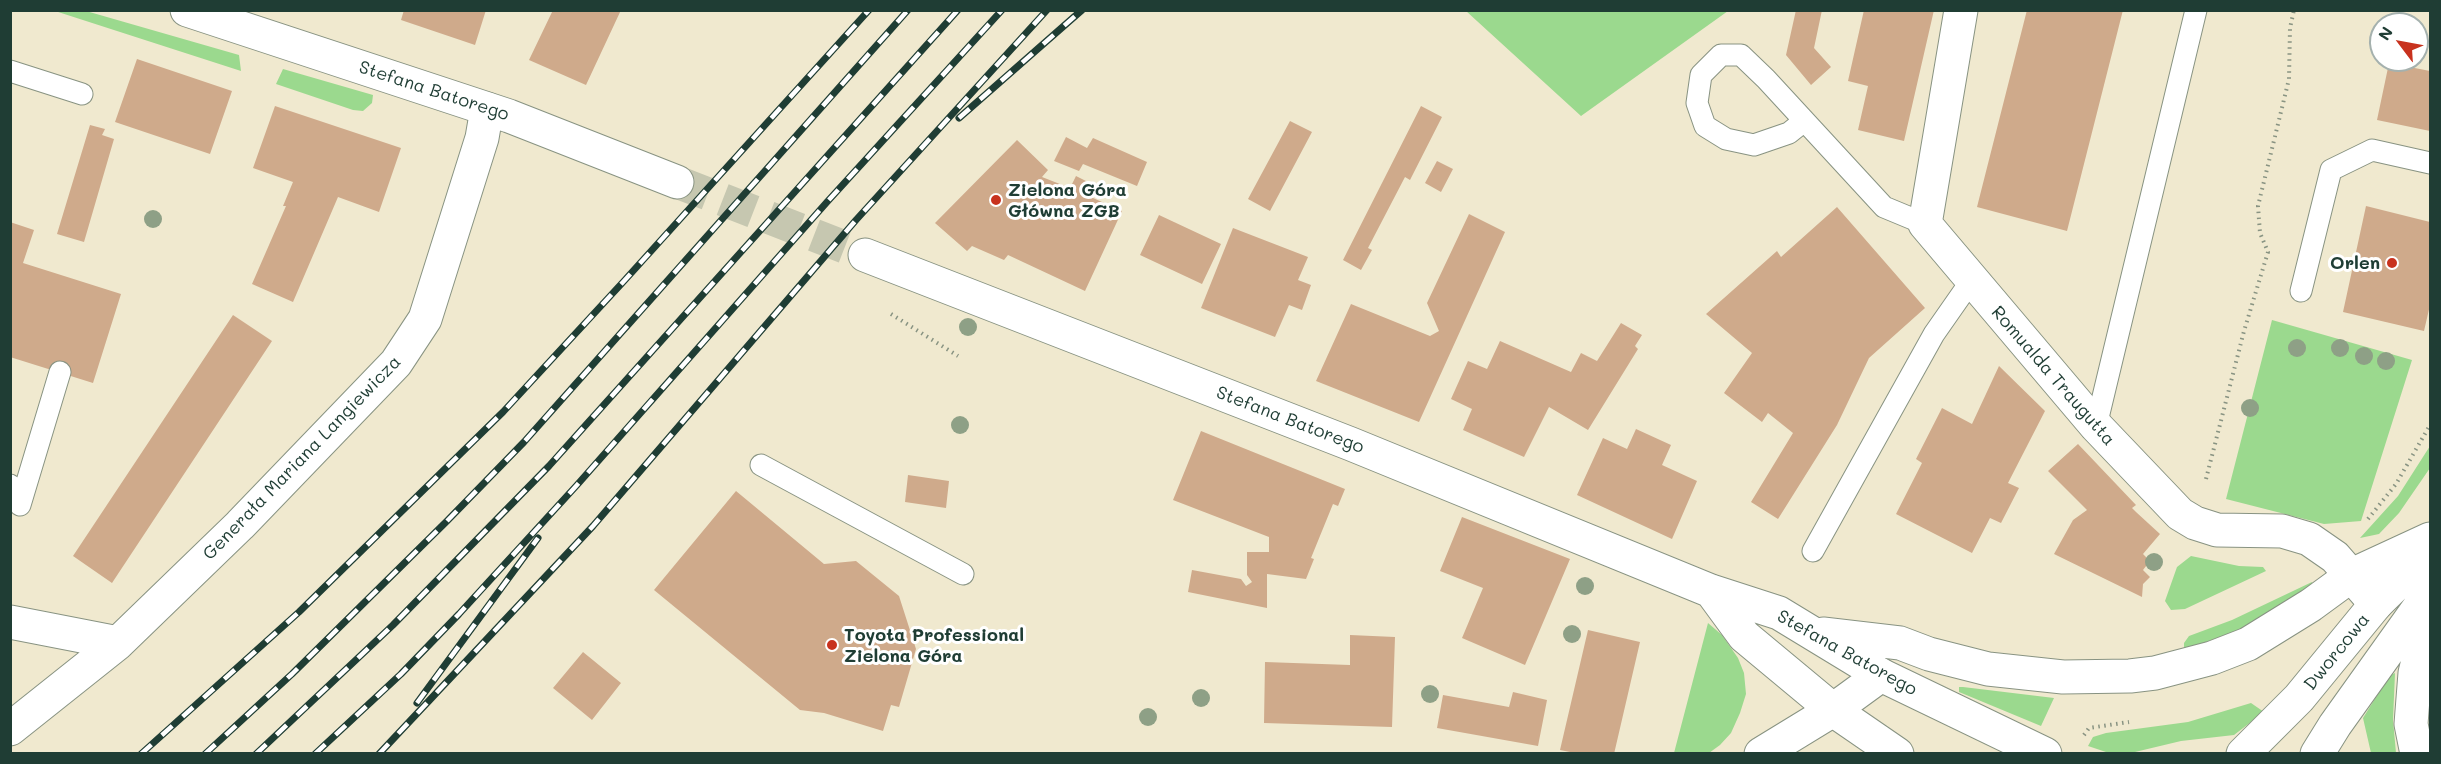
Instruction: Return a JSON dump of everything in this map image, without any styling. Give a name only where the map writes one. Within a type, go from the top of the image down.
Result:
[{"type":"street","name":"Stefana Batorego","points":[[187,10],[487,109],[677,182]]},
{"type":"street","points":[[1925,224],[1961,10]]},
{"type":"street","name":"Generała Mariana Langiewicza","points":[[10,729],[118,643],[240,525],[396,363],[425,319],[482,138],[487,109]]},
{"type":"street","name":"Romualda Traugutta","points":[[1925,224],[2096,426],[2180,514],[2195,523],[2217,530],[2282,531],[2309,539],[2335,557],[2376,604]]},
{"type":"street","name":"Stefana Batorego","points":[[865,255],[1362,448],[1711,591],[1779,613],[1881,675],[2045,753]]},
{"type":"street","points":[[1813,633],[1900,643],[1929,654],[1988,669],[2063,677],[2130,676],[2155,673],[2212,658],[2248,644],[2311,605],[2352,575],[2430,539]]},
{"type":"street","name":"Dworcowa","points":[[2243,753],[2299,698],[2376,604],[2430,551]]},
{"type":"street","name":"Dworcowa","points":[[2318,753],[2335,725],[2420,606],[2430,582]]},
{"type":"street","points":[[1711,591],[1744,636],[1833,710],[1897,753]]},
{"type":"street","points":[[2417,753],[2410,724],[2415,673],[2430,610]]},
{"type":"street","points":[[10,622],[118,643]]},
{"type":"street","points":[[1761,753],[1833,710],[1881,675]]},
{"type":"lane","points":[[2096,426],[2196,10]]},
{"type":"lane","points":[[1804,122],[1790,133],[1754,145],[1726,139],[1705,126],[1697,103],[1701,75],[1721,55],[1741,55],[1884,207],[1925,224]]},
{"type":"lane","points":[[10,70],[82,94]]},
{"type":"lane","points":[[2301,291],[2331,170],[2372,150],[2430,163]]},
{"type":"lane","points":[[1813,551],[1934,334],[1971,281]]},
{"type":"lane","points":[[10,485],[20,505],[60,372]]},
{"type":"lane","points":[[761,465],[963,574]]},
{"type":"path","points":[[2195,523],[2244,331],[2268,252],[2260,233],[2258,206],[2289,79],[2290,28],[2294,10]]},
{"type":"path","points":[[888,312],[958,357]]},
{"type":"green space","points":[[55,11],[86,11],[239,55],[241,71]]},
{"type":"green space","points":[[1466,11],[1728,11],[1581,116]]},
{"type":"green space","points":[[283,69],[373,95],[372,103],[363,111],[353,110],[276,84]]},
{"type":"green space","points":[[2272,320],[2412,360],[2361,521],[2324,524],[2226,499]]},
{"type":"green space","points":[[2430,446],[2430,468],[2399,513],[2379,534],[2360,538],[2398,496]]},
{"type":"green space","points":[[2191,556],[2239,566],[2263,567],[2266,571],[2185,609],[2171,610],[2165,601],[2177,567]]},
{"type":"green space","points":[[2312,582],[2311,589],[2247,627],[2184,650],[2184,643],[2189,636],[2232,620]]},
{"type":"green space","points":[[1708,623],[1722,635],[1738,658],[1744,673],[1746,694],[1731,733],[1720,745],[1709,753],[1674,753]]},
{"type":"green space","points":[[2395,673],[2393,720],[2396,753],[2371,753],[2363,718],[2389,676]]},
{"type":"green space","points":[[1959,687],[2054,698],[2041,726],[1959,692]]},
{"type":"green space","points":[[2251,703],[2264,712],[2234,735],[2181,741],[2135,752],[2109,753],[2088,746],[2093,737],[2106,733],[2188,722]]},
{"type":"building","points":[[404,10],[486,10],[475,45],[401,20]]},
{"type":"building","points":[[553,10],[621,10],[586,85],[529,60]]},
{"type":"building","points":[[1796,10],[1822,10],[1814,48],[1831,67],[1811,85],[1786,55]]},
{"type":"building","points":[[1864,10],[1934,10],[1904,141],[1858,130],[1868,86],[1848,81]]},
{"type":"building","points":[[2027,10],[2123,10],[2067,231],[1977,207]]},
{"type":"building","points":[[137,59],[232,91],[210,154],[115,122]]},
{"type":"building","points":[[2430,71],[2430,131],[2377,120],[2387,72]]},
{"type":"building","points":[[275,106],[401,148],[379,212],[338,197],[293,302],[252,284],[286,206],[283,206],[293,182],[253,168]]},
{"type":"building","points":[[1421,106],[1442,117],[1410,180],[1405,177],[1368,248],[1372,250],[1361,270],[1343,260]]},
{"type":"building","points":[[1290,121],[1312,132],[1270,211],[1248,199]]},
{"type":"building","points":[[90,125],[105,129],[102,135],[114,139],[84,242],[57,234]]},
{"type":"building","points":[[1066,137],[1087,148],[1093,138],[1147,162],[1137,186],[1083,164],[1079,171],[1054,161]]},
{"type":"building","points":[[1017,140],[1048,170],[1042,177],[1070,188],[1076,176],[1088,182],[1082,193],[1122,211],[1085,291],[1008,255],[1004,260],[972,246],[967,251],[935,223]]},
{"type":"building","points":[[1437,161],[1453,169],[1441,192],[1425,183]]},
{"type":"building","name":"Orlen","points":[[2366,206],[2430,222],[2430,305],[2424,331],[2343,312]]},
{"type":"building","points":[[1837,207],[1925,308],[1869,358],[1837,425],[1778,519],[1751,502],[1793,433],[1768,413],[1762,422],[1724,393],[1752,353],[1706,314],[1777,251],[1781,257]]},
{"type":"building","points":[[1469,214],[1505,232],[1419,422],[1316,381],[1351,304],[1430,336],[1439,331],[1427,303]]},
{"type":"building","points":[[1159,215],[1221,244],[1202,284],[1140,255]]},
{"type":"building","points":[[10,222],[34,230],[23,263],[121,294],[93,383],[10,357]]},
{"type":"building","points":[[1233,228],[1308,257],[1298,280],[1311,285],[1302,310],[1289,305],[1275,337],[1201,308]]},
{"type":"building","points":[[233,315],[272,341],[112,583],[73,556]]},
{"type":"building","points":[[1621,323],[1642,335],[1635,346],[1638,349],[1588,430],[1549,407],[1524,457],[1463,430],[1472,409],[1451,399],[1468,361],[1487,369],[1500,341],[1571,372],[1581,353],[1597,361]]},
{"type":"building","points":[[1999,366],[2045,411],[2008,483],[2019,488],[2001,523],[1990,518],[1972,553],[1896,514],[1922,463],[1916,459],[1942,408],[1972,424]]},
{"type":"building","points":[[1636,429],[1671,445],[1662,465],[1697,481],[1672,539],[1577,495],[1603,438],[1627,449]]},
{"type":"building","points":[[1201,431],[1345,489],[1338,506],[1333,504],[1311,558],[1314,559],[1306,579],[1267,574],[1267,608],[1188,592],[1192,570],[1241,579],[1246,586],[1252,582],[1247,575],[1247,552],[1269,552],[1269,537],[1173,500]]},
{"type":"building","points":[[2078,444],[2136,505],[2132,508],[2160,534],[2143,554],[2150,561],[2143,570],[2150,577],[2143,584],[2142,597],[2054,554],[2073,520],[2087,510],[2048,471]]},
{"type":"building","points":[[908,475],[949,481],[946,508],[905,502]]},
{"type":"building","points":[[736,491],[824,564],[856,561],[899,596],[916,649],[899,707],[891,705],[883,731],[824,713],[800,710],[654,590]]},
{"type":"building","points":[[1462,517],[1570,559],[1525,665],[1462,638],[1483,588],[1440,571]]},
{"type":"building","points":[[1588,630],[1640,642],[1614,754],[1580,754],[1560,750]]},
{"type":"building","points":[[1350,635],[1395,637],[1392,727],[1264,723],[1265,662],[1350,665]]},
{"type":"building","points":[[583,652],[621,683],[592,720],[553,688]]},
{"type":"building","points":[[1513,692],[1547,700],[1538,746],[1437,728],[1443,695],[1509,707]]},
{"type":"tunnel","points":[[677,182],[865,255]]},
{"type":"railway","points":[[141,754],[299,612],[503,412],[869,10]]},
{"type":"railway","points":[[205,754],[292,674],[524,442],[908,10]]},
{"type":"railway","points":[[256,754],[393,625],[549,466],[958,10]]},
{"type":"railway","points":[[315,754],[401,674],[459,614],[1002,10]]},
{"type":"railway","points":[[379,754],[593,526],[856,220],[1047,10]]},
{"type":"railway","points":[[959,118],[1082,10]]},
{"type":"railway","points":[[417,703],[538,538]]},
{"type":"place","name":"Zielona Góra Główna ZGB","points":[[996,200]]},
{"type":"place","name":"Orlen","points":[[2392,263]]},
{"type":"place","name":"Toyota Professional Zielona Góra","points":[[832,645]]}]
